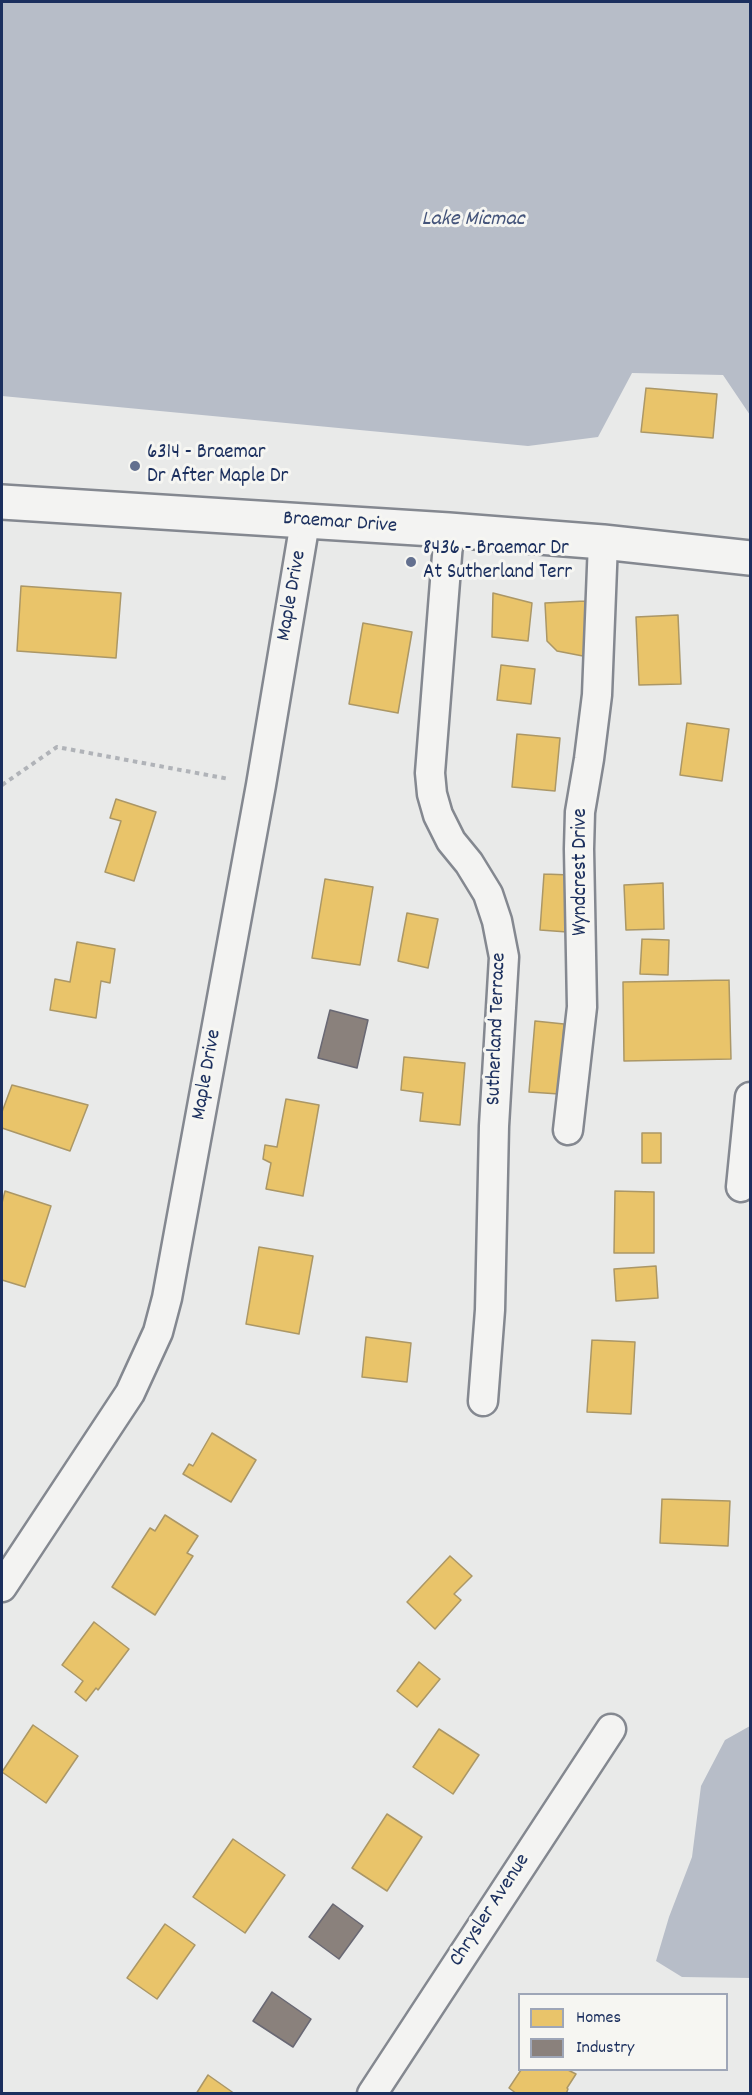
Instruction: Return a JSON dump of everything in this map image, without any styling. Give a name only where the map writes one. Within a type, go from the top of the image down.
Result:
[{"type":"main road","name":"Braemar Drive","points":[[2,502],[448,530],[603,542],[750,558]]},
{"type":"street","name":"Maple Drive","points":[[2,1587],[130,1394],[158,1332],[167,1298],[261,785],[305,522]]},
{"type":"street","name":"Sutherland Terrace","points":[[448,530],[430,773],[432,794],[438,815],[451,841],[470,863],[488,894],[497,921],[504,957],[494,1126],[490,1311],[483,1401]]},
{"type":"street","name":"Wyndcrest Drive","points":[[568,1130],[582,1007],[580,822],[597,695],[603,542]]},
{"type":"street","points":[[741,1187],[750,1097]]},
{"type":"street","name":"Chrysler Avenue","points":[[372,2094],[611,1729]]},
{"type":"path","points":[[2,785],[57,747],[261,785]]},
{"type":"water","name":"Lake Micmac","points":[[2,2],[750,2],[750,415],[723,375],[632,373],[598,437],[528,446],[2,396]]},
{"type":"water","points":[[750,1726],[750,1978],[682,1977],[656,1961],[669,1917],[692,1857],[701,1786],[725,1740]]},
{"type":"building: Homes","points":[[646,388],[717,394],[713,438],[641,432]]},
{"type":"building: Homes","points":[[21,586],[121,593],[116,658],[17,651]]},
{"type":"building: Homes","points":[[493,593],[532,603],[528,641],[492,637]]},
{"type":"building: Homes","points":[[585,601],[588,657],[557,651],[547,641],[545,603]]},
{"type":"building: Homes","points":[[678,615],[681,684],[639,685],[636,617]]},
{"type":"building: Homes","points":[[363,623],[412,632],[398,713],[349,704]]},
{"type":"building: Homes","points":[[501,665],[535,669],[531,704],[497,700]]},
{"type":"building: Homes","points":[[687,723],[729,729],[722,781],[680,775]]},
{"type":"building: Homes","points":[[517,734],[560,738],[555,791],[512,787]]},
{"type":"building: Homes","points":[[116,799],[156,812],[134,881],[105,872],[121,821],[110,818]]},
{"type":"building: Homes","points":[[544,874],[571,875],[567,932],[540,930]]},
{"type":"building: Homes","points":[[325,879],[373,887],[360,965],[312,958]]},
{"type":"building: Homes","points":[[663,883],[664,929],[626,930],[624,885]]},
{"type":"building: Homes","points":[[407,913],[438,919],[428,968],[398,961]]},
{"type":"building: Homes","points":[[642,939],[669,940],[668,975],[640,974]]},
{"type":"building: Homes","points":[[77,942],[115,949],[110,983],[101,981],[96,1018],[50,1010],[55,979],[70,982]]},
{"type":"building: Homes","points":[[729,980],[731,1059],[624,1061],[623,982]]},
{"type":"building: Homes","points":[[535,1021],[564,1024],[559,1094],[529,1092]]},
{"type":"building: Homes","points":[[404,1057],[465,1063],[460,1125],[420,1121],[423,1093],[401,1090]]},
{"type":"building: Homes","points":[[12,1085],[88,1105],[70,1151],[2,1128],[2,1112]]},
{"type":"building: Homes","points":[[286,1099],[319,1105],[303,1196],[266,1189],[271,1163],[263,1159],[265,1145],[277,1147]]},
{"type":"building: Homes","points":[[642,1133],[661,1133],[661,1163],[642,1163]]},
{"type":"building: Homes","points":[[5,1191],[51,1206],[25,1287],[2,1280],[2,1203]]},
{"type":"building: Homes","points":[[615,1191],[654,1192],[654,1253],[614,1253]]},
{"type":"building: Homes","points":[[259,1247],[313,1256],[299,1334],[246,1324]]},
{"type":"building: Homes","points":[[656,1266],[658,1298],[616,1301],[614,1269]]},
{"type":"building: Homes","points":[[366,1337],[411,1343],[407,1382],[362,1377]]},
{"type":"building: Homes","points":[[592,1340],[635,1342],[631,1414],[587,1412]]},
{"type":"building: Homes","points":[[212,1433],[256,1460],[231,1502],[183,1474],[189,1464],[193,1466]]},
{"type":"building: Homes","points":[[662,1499],[730,1501],[728,1546],[660,1543]]},
{"type":"building: Homes","points":[[165,1515],[198,1536],[187,1553],[193,1556],[155,1615],[112,1587],[150,1528],[155,1531]]},
{"type":"building: Homes","points":[[450,1556],[472,1576],[454,1594],[461,1600],[435,1629],[407,1602]]},
{"type":"building: Homes","points":[[94,1622],[129,1649],[98,1690],[96,1688],[86,1701],[75,1692],[83,1681],[62,1665]]},
{"type":"building: Homes","points":[[419,1662],[440,1679],[417,1707],[397,1691]]},
{"type":"building: Homes","points":[[33,1725],[78,1756],[46,1803],[2,1772]]},
{"type":"building: Homes","points":[[439,1729],[479,1755],[453,1794],[413,1767]]},
{"type":"building: Homes","points":[[387,1814],[422,1837],[387,1891],[352,1868]]},
{"type":"building: Homes","points":[[233,1839],[285,1875],[245,1933],[193,1897]]},
{"type":"building: Homes","points":[[165,1924],[195,1945],[157,1999],[127,1978]]},
{"type":"building: Homes","points":[[520,2071],[570,2071],[576,2074],[566,2094],[517,2094],[509,2088]]},
{"type":"building: Homes","points":[[208,2075],[235,2094],[196,2094]]},
{"type":"building: Industry","points":[[330,1010],[368,1020],[357,1068],[318,1058]]},
{"type":"building: Industry","points":[[333,1904],[363,1926],[339,1959],[309,1937]]},
{"type":"building: Industry","points":[[272,1992],[311,2019],[293,2047],[253,2021]]},
{"type":"place","name":"6314 - Braemar Dr After Maple Dr","points":[[135,466]]},
{"type":"place","name":"8436 - Braemar Dr At Sutherland Terr","points":[[411,562]]}]
